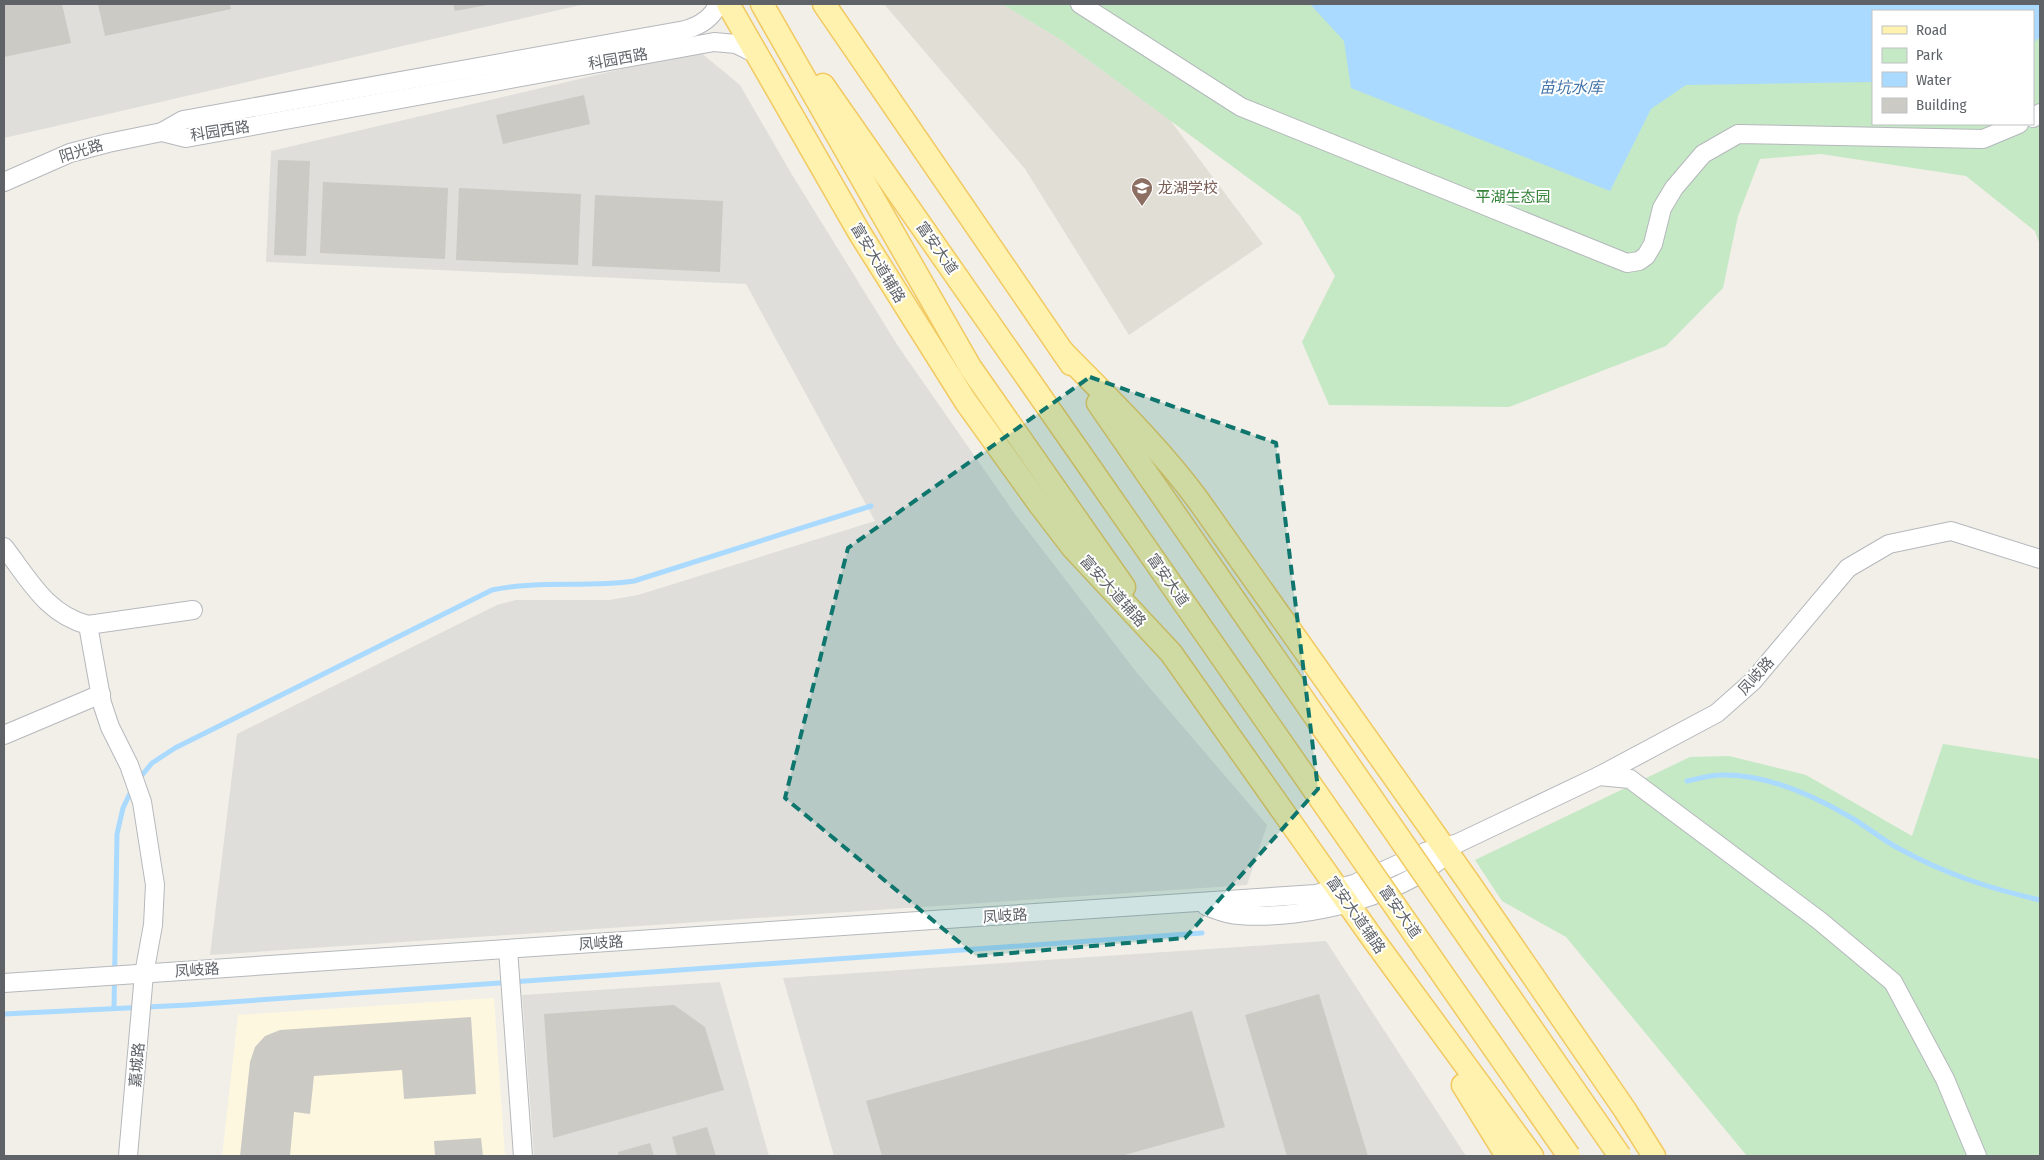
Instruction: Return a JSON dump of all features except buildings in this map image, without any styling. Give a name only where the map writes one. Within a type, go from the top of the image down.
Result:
[{"type":"main road","name":"富安大道辅路","points":[[728,4],[859,232],[966,402],[1040,506],[1073,548],[1171,653],[1373,939],[1532,1156]]},
{"type":"main road","points":[[762,4],[970,367],[1171,653]]},
{"type":"main road","name":"富安大道","points":[[767,4],[1569,1156]]},
{"type":"main road","points":[[824,4],[1620,1156]]},
{"type":"main road","points":[[1063,352],[1141,431],[1180,475],[1449,848],[1602,1075],[1654,1156]]},
{"type":"main road","points":[[1373,939],[1507,1156]]},
{"type":"street","name":"科园西路","points":[[162,132],[183,120],[684,30],[703,22],[711,16],[718,4]]},
{"type":"street","points":[[1080,4],[1241,107],[1626,263],[1639,261],[1646,256],[1653,244],[1662,208],[1674,188],[1703,154],[1738,134],[1983,139],[2017,125]]},
{"type":"street","name":"科园西路","points":[[162,132],[186,138],[714,42],[736,44],[756,54]]},
{"type":"street","name":"阳光路","points":[[4,182],[70,153],[162,132]]},
{"type":"street","name":"凤岐路","points":[[4,983],[1299,896],[1343,896],[1371,878],[1426,852],[1449,848],[1599,776],[1717,714],[1753,681],[1848,568],[1889,544],[1950,530],[2040,559]]},
{"type":"street","points":[[4,547],[56,611],[70,620],[88,625],[193,610]]},
{"type":"street","name":"嘉城路","points":[[88,625],[100,694],[110,727],[129,765],[142,802],[156,885],[153,925],[144,974],[128,1156]]},
{"type":"street","points":[[4,735],[100,694]]},
{"type":"street","points":[[1599,776],[1630,778],[1812,915],[1893,982],[1944,1079],[1977,1156]]},
{"type":"street","points":[[508,949],[523,1156]]},
{"type":"highlighted area","points":[[1090,377],[1276,443],[1318,789],[1185,938],[976,956],[785,798],[848,548]]},
{"type":"shaded area","points":[[4,4],[585,4],[4,138]]},
{"type":"shaded area","name":"龙湖学校","points":[[884,4],[1002,4],[1061,40],[1170,120],[1263,244],[1129,335],[1025,169]]},
{"type":"shaded area","points":[[699,51],[740,85],[791,173],[898,346],[1015,514],[1137,673],[1267,825],[1247,885],[210,955],[237,734],[497,605],[516,600],[609,600],[638,595],[875,521],[746,284],[266,262],[271,151]]},
{"type":"shaded area","points":[[1326,941],[1466,1156],[834,1156],[783,978]]},
{"type":"shaded area","points":[[720,982],[769,1156],[534,1156],[522,995]]},
{"type":"shaded area","points":[[494,998],[505,1156],[222,1156],[238,1015]]},
{"type":"green space","name":"平湖生态园","points":[[1002,4],[2040,4],[2040,245],[2035,231],[1966,176],[1821,154],[1760,159],[1738,216],[1723,288],[1666,346],[1509,407],[1329,405],[1302,342],[1335,276],[1300,216],[1061,40]]},
{"type":"green space","points":[[1943,744],[2040,759],[2040,1156],[1747,1156],[1566,937],[1502,901],[1475,860],[1690,757],[1729,756],[1806,775],[1912,836]]},
{"type":"water","name":"苗坑水库","points":[[1310,4],[2040,4],[2040,37],[2034,42],[2034,10],[1872,10],[1872,82],[1686,85],[1651,109],[1610,191],[1351,88],[1344,41]]},
{"type":"waterway","points":[[138,780],[152,763],[175,748],[492,590],[527,585],[599,584],[634,581],[871,506]]},
{"type":"waterway","points":[[1687,781],[1717,775],[1738,776],[1755,778],[1788,787],[1820,801],[1915,857],[1950,873],[2040,900]]},
{"type":"waterway","points":[[114,1008],[117,834],[123,808],[132,789]]},
{"type":"waterway","points":[[4,1014],[188,1005],[1202,933]]},
{"type":"place","name":"龙湖学校","points":[[1142,207]]}]
